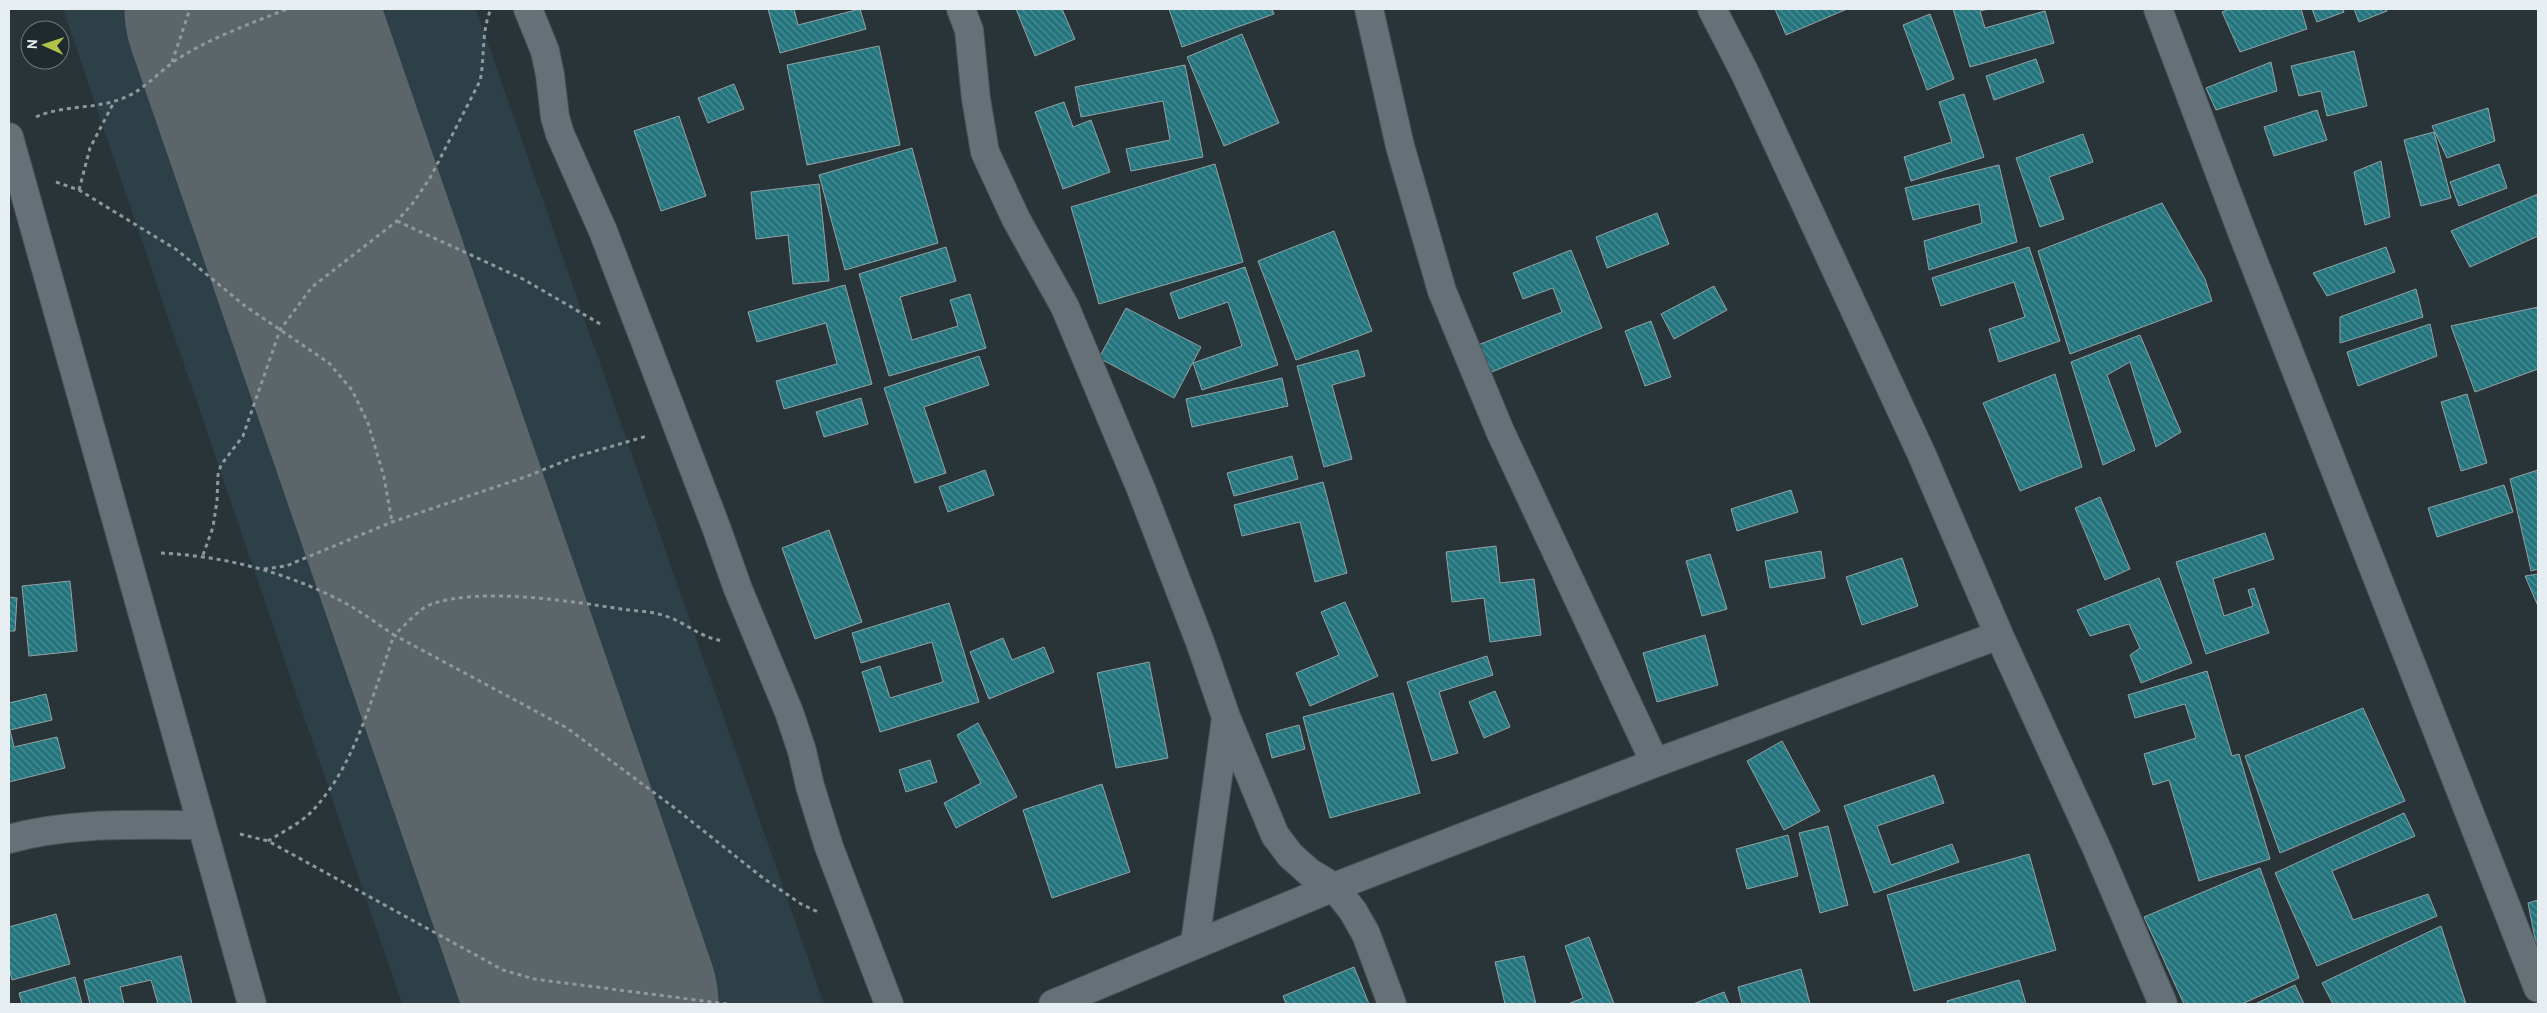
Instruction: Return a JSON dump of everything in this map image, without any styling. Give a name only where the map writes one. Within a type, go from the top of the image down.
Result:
[{"type":"street","points":[[528,9],[544,52],[550,75],[555,118],[560,134],[603,230],[738,589],[797,735],[829,847],[889,1004]]},
{"type":"street","points":[[961,9],[969,30],[976,99],[985,152],[1016,220],[1064,307],[1140,489],[1200,642],[1226,716],[1275,835],[1290,855],[1309,872],[1334,887],[1353,911],[1366,934],[1392,1004]]},
{"type":"street","points":[[1368,9],[1400,146],[1442,291],[1500,431],[1655,763]]},
{"type":"street","points":[[1712,9],[1744,71],[1872,347],[1999,635],[2097,849],[2163,1004]]},
{"type":"street","points":[[2158,9],[2242,232],[2538,988]]},
{"type":"street","points":[[9,137],[200,825],[252,1004]]},
{"type":"street","points":[[1054,1004],[1195,943],[1334,887],[1655,763],[1999,635]]},
{"type":"street","points":[[1195,943],[1226,716]]},
{"type":"street","points":[[9,839],[32,832],[109,825],[200,825]]},
{"type":"path","points":[[172,63],[190,9]]},
{"type":"path","points":[[32,120],[57,109],[114,102],[142,88],[172,63],[225,35],[287,9]]},
{"type":"path","points":[[203,556],[213,527],[218,501],[218,475],[221,465],[243,436],[280,330],[312,287],[397,221],[413,203],[430,178],[480,81],[484,64],[485,23],[492,9]]},
{"type":"path","points":[[80,190],[90,148],[114,102]]},
{"type":"path","points":[[24,186],[42,182],[60,182],[80,190],[177,250],[245,306],[329,363],[352,390],[368,423],[384,477],[392,522]]},
{"type":"path","points":[[397,221],[523,280],[608,328],[645,339]]},
{"type":"path","points":[[261,570],[286,566],[392,522],[525,477],[575,457],[663,431],[675,418]]},
{"type":"path","points":[[125,554],[154,552],[203,556],[261,570],[306,584],[340,600],[394,635],[567,728],[676,809],[763,878],[801,904],[823,915],[857,921]]},
{"type":"path","points":[[268,840],[294,825],[315,808],[335,781],[352,748],[394,635],[430,604],[449,599],[474,596],[572,601],[659,614],[680,620],[696,633],[710,640],[734,642],[759,640]]},
{"type":"path","points":[[200,825],[268,840],[503,970],[534,979],[727,1004]]},
{"type":"shaded area","points":[[63,9],[476,9],[824,1004],[402,1004],[70,30],[70,20],[67,20]]},
{"type":"building","points":[[768,9],[794,9],[798,25],[860,9],[866,29],[780,53]]},
{"type":"building","points":[[1016,9],[1062,9],[1075,39],[1035,56]]},
{"type":"building","points":[[1169,9],[1272,9],[1274,14],[1182,47]]},
{"type":"building","points":[[1775,9],[1847,9],[1786,35]]},
{"type":"building","points":[[1953,9],[1989,9],[1980,11],[1985,28],[2045,11],[2054,43],[1970,67]]},
{"type":"building","points":[[2230,9],[2301,9],[2307,29],[2240,52],[2222,12]]},
{"type":"building","points":[[2312,9],[2343,9],[2344,12],[2317,22]]},
{"type":"building","points":[[2354,9],[2386,9],[2387,11],[2359,22]]},
{"type":"building","points":[[1930,14],[1954,79],[1927,90],[1903,25]]},
{"type":"building","points":[[1242,34],[1279,123],[1224,146],[1187,57]]},
{"type":"building","points":[[879,46],[900,145],[807,165],[787,65]]},
{"type":"building","points":[[2354,51],[2367,106],[2327,116],[2321,91],[2299,96],[2291,66]]},
{"type":"building","points":[[2036,59],[2044,82],[1994,100],[1986,76]]},
{"type":"building","points":[[2271,62],[2277,91],[2216,110],[2206,88]]},
{"type":"building","points":[[1185,65],[1203,157],[1131,171],[1126,149],[1170,140],[1163,101],[1081,117],[1075,87]]},
{"type":"building","points":[[734,84],[744,109],[708,123],[698,98]]},
{"type":"building","points":[[1964,94],[1984,157],[1911,181],[1904,157],[1952,142],[1939,102]]},
{"type":"building","points":[[1064,102],[1073,127],[1091,120],[1110,172],[1063,189],[1035,112]]},
{"type":"building","points":[[2488,108],[2495,141],[2447,158],[2432,126]]},
{"type":"building","points":[[2317,110],[2327,140],[2274,156],[2264,127]]},
{"type":"building","points":[[679,116],[706,196],[661,211],[634,131]]},
{"type":"building","points":[[2434,132],[2451,198],[2421,206],[2404,140]]},
{"type":"building","points":[[2083,134],[2093,162],[2049,177],[2064,219],[2040,227],[2016,158]]},
{"type":"building","points":[[912,148],[938,243],[845,270],[819,175]]},
{"type":"building","points":[[2381,161],[2390,217],[2365,225],[2354,172]]},
{"type":"building","points":[[1215,164],[1243,262],[1099,304],[1071,207]]},
{"type":"building","points":[[2499,164],[2507,188],[2459,206],[2450,182]]},
{"type":"building","points":[[1999,165],[2017,242],[1929,270],[1924,241],[1982,223],[1979,204],[1913,220],[1905,188]]},
{"type":"building","points":[[819,184],[829,281],[793,284],[788,235],[756,239],[751,192]]},
{"type":"building","points":[[2538,194],[2538,236],[2470,267],[2451,231]]},
{"type":"building","points":[[2162,203],[2205,279],[2212,301],[2070,354],[2038,251]]},
{"type":"building","points":[[1657,213],[1669,244],[1607,268],[1596,237]]},
{"type":"building","points":[[1334,231],[1372,331],[1296,360],[1258,261]]},
{"type":"building","points":[[946,247],[956,281],[900,297],[912,340],[958,326],[950,300],[970,294],[986,348],[889,376],[859,274]]},
{"type":"building","points":[[2029,247],[2060,341],[1999,362],[1989,329],[2025,317],[2014,282],[1941,306],[1932,278]]},
{"type":"building","points":[[2386,247],[2395,272],[2327,296],[2313,273]]},
{"type":"building","points":[[1571,250],[1602,328],[1489,373],[1478,345],[1562,312],[1553,288],[1523,299],[1513,273]]},
{"type":"building","points":[[1245,267],[1278,365],[1202,390],[1193,363],[1242,346],[1228,302],[1179,319],[1170,293]]},
{"type":"building","points":[[845,285],[872,384],[784,409],[776,381],[837,364],[826,323],[757,342],[748,312]]},
{"type":"building","points":[[1714,286],[1727,310],[1674,339],[1661,314]]},
{"type":"building","points":[[2416,289],[2423,317],[2340,343],[2340,317]]},
{"type":"building","points":[[2538,307],[2538,369],[2475,392],[2451,326]]},
{"type":"building","points":[[1126,308],[1201,347],[1174,398],[1099,358]]},
{"type":"building","points":[[1651,321],[1671,377],[1645,386],[1625,331]]},
{"type":"building","points":[[2430,324],[2437,356],[2358,386],[2347,352]]},
{"type":"building","points":[[2140,335],[2181,432],[2156,447],[2130,362],[2107,375],[2135,450],[2103,465],[2071,362]]},
{"type":"building","points":[[1358,350],[1365,376],[1332,385],[1352,459],[1324,467],[1297,366]]},
{"type":"building","points":[[979,356],[989,385],[924,407],[946,473],[915,483],[884,388]]},
{"type":"building","points":[[2055,374],[2082,467],[2020,491],[1983,403]]},
{"type":"building","points":[[1282,378],[1288,406],[1192,427],[1186,399]]},
{"type":"building","points":[[2467,394],[2487,463],[2461,471],[2441,402]]},
{"type":"building","points":[[861,398],[868,424],[824,437],[816,412]]},
{"type":"building","points":[[1292,456],[1298,479],[1234,496],[1227,473]]},
{"type":"building","points":[[985,470],[994,495],[948,512],[939,487]]},
{"type":"building","points":[[2538,470],[2538,569],[2531,571],[2510,479]]},
{"type":"building","points":[[1323,482],[1347,573],[1315,582],[1300,522],[1242,536],[1234,505]]},
{"type":"building","points":[[2504,485],[2513,512],[2437,537],[2428,508]]},
{"type":"building","points":[[1791,490],[1798,512],[1737,531],[1731,509]]},
{"type":"building","points":[[2100,497],[2130,569],[2105,580],[2075,508]]},
{"type":"building","points":[[829,530],[862,622],[815,639],[782,548]]},
{"type":"building","points":[[2265,533],[2274,559],[2213,579],[2224,616],[2253,606],[2248,590],[2254,588],[2269,633],[2206,654],[2176,562]]},
{"type":"building","points":[[1496,546],[1500,583],[1534,579],[1541,635],[1490,642],[1484,598],[1452,602],[1446,552]]},
{"type":"building","points":[[1821,551],[1825,578],[1770,588],[1765,561]]},
{"type":"building","points":[[1710,554],[1727,609],[1702,616],[1686,561]]},
{"type":"building","points":[[1902,558],[1918,606],[1862,625],[1846,577]]},
{"type":"building","points":[[2538,574],[2538,606],[2525,576]]},
{"type":"building","points":[[2159,578],[2192,663],[2141,683],[2130,655],[2140,648],[2129,624],[2090,636],[2077,610]]},
{"type":"building","points":[[70,581],[77,651],[29,656],[22,586]]},
{"type":"building","points":[[9,597],[17,598],[15,631],[9,631]]},
{"type":"building","points":[[1345,602],[1378,676],[1310,706],[1296,673],[1339,655],[1321,612]]},
{"type":"building","points":[[949,603],[979,702],[880,732],[862,672],[880,666],[890,698],[943,682],[932,642],[861,663],[852,633]]},
{"type":"building","points":[[1705,635],[1718,685],[1657,702],[1643,653]]},
{"type":"building","points":[[1003,638],[1012,660],[1044,647],[1054,672],[989,699],[970,652]]},
{"type":"building","points":[[1487,656],[1493,675],[1439,692],[1458,753],[1432,761],[1407,682]]},
{"type":"building","points":[[1149,662],[1168,758],[1116,768],[1097,673]]},
{"type":"building","points":[[2207,671],[2232,756],[2239,754],[2270,859],[2199,881],[2169,780],[2153,785],[2144,754],[2196,738],[2185,704],[2135,718],[2128,695]]},
{"type":"building","points":[[1495,691],[1510,727],[1484,738],[1469,702]]},
{"type":"building","points":[[1393,693],[1420,793],[1330,818],[1303,717]]},
{"type":"building","points":[[46,694],[52,720],[10,730],[14,747],[57,737],[65,768],[9,782],[9,703]]},
{"type":"building","points":[[2363,708],[2405,801],[2280,853],[2245,756]]},
{"type":"building","points":[[978,723],[1017,797],[956,828],[944,803],[981,783],[957,735]]},
{"type":"building","points":[[1299,725],[1305,749],[1272,758],[1266,734]]},
{"type":"building","points":[[1782,741],[1820,811],[1784,830],[1747,761]]},
{"type":"building","points":[[930,760],[937,782],[906,792],[899,770]]},
{"type":"building","points":[[1934,775],[1944,803],[1877,826],[1891,865],[1952,844],[1959,862],[1874,893],[1844,806]]},
{"type":"building","points":[[1102,784],[1130,872],[1052,898],[1023,810]]},
{"type":"building","points":[[2404,813],[2415,836],[2332,871],[2353,920],[2428,894],[2437,916],[2317,966],[2275,873]]},
{"type":"building","points":[[1828,826],[1848,905],[1820,913],[1799,833]]},
{"type":"building","points":[[1788,835],[1798,876],[1747,889],[1736,849]]},
{"type":"building","points":[[2029,854],[2056,950],[1914,991],[1887,895]]},
{"type":"building","points":[[2260,868],[2299,978],[2242,1004],[2184,1004],[2144,917]]},
{"type":"building","points":[[2538,900],[2538,954],[2528,903]]},
{"type":"building","points":[[56,914],[70,964],[12,980],[9,968],[9,927]]},
{"type":"building","points":[[2441,926],[2466,1004],[2333,1004],[2322,983]]},
{"type":"building","points":[[1589,937],[1614,1004],[1568,1004],[1583,998],[1565,946]]},
{"type":"building","points":[[181,956],[192,1004],[158,1004],[151,980],[120,987],[124,1004],[90,1004],[84,980]]},
{"type":"building","points":[[1524,956],[1536,1004],[1505,1004],[1495,962]]},
{"type":"building","points":[[1354,967],[1369,1004],[1286,1004],[1283,996]]},
{"type":"building","points":[[1801,969],[1810,1004],[1742,1004],[1738,987]]},
{"type":"building","points":[[75,977],[82,1004],[22,1004],[19,993]]},
{"type":"building","points":[[2019,980],[2026,1004],[1948,1004],[1947,1001]]},
{"type":"building","points":[[2295,985],[2304,1004],[2255,1004]]},
{"type":"building","points":[[1724,992],[1729,1004],[1693,1004]]},
{"type":"runway","points":[[250,9],[593,1004]]}]
